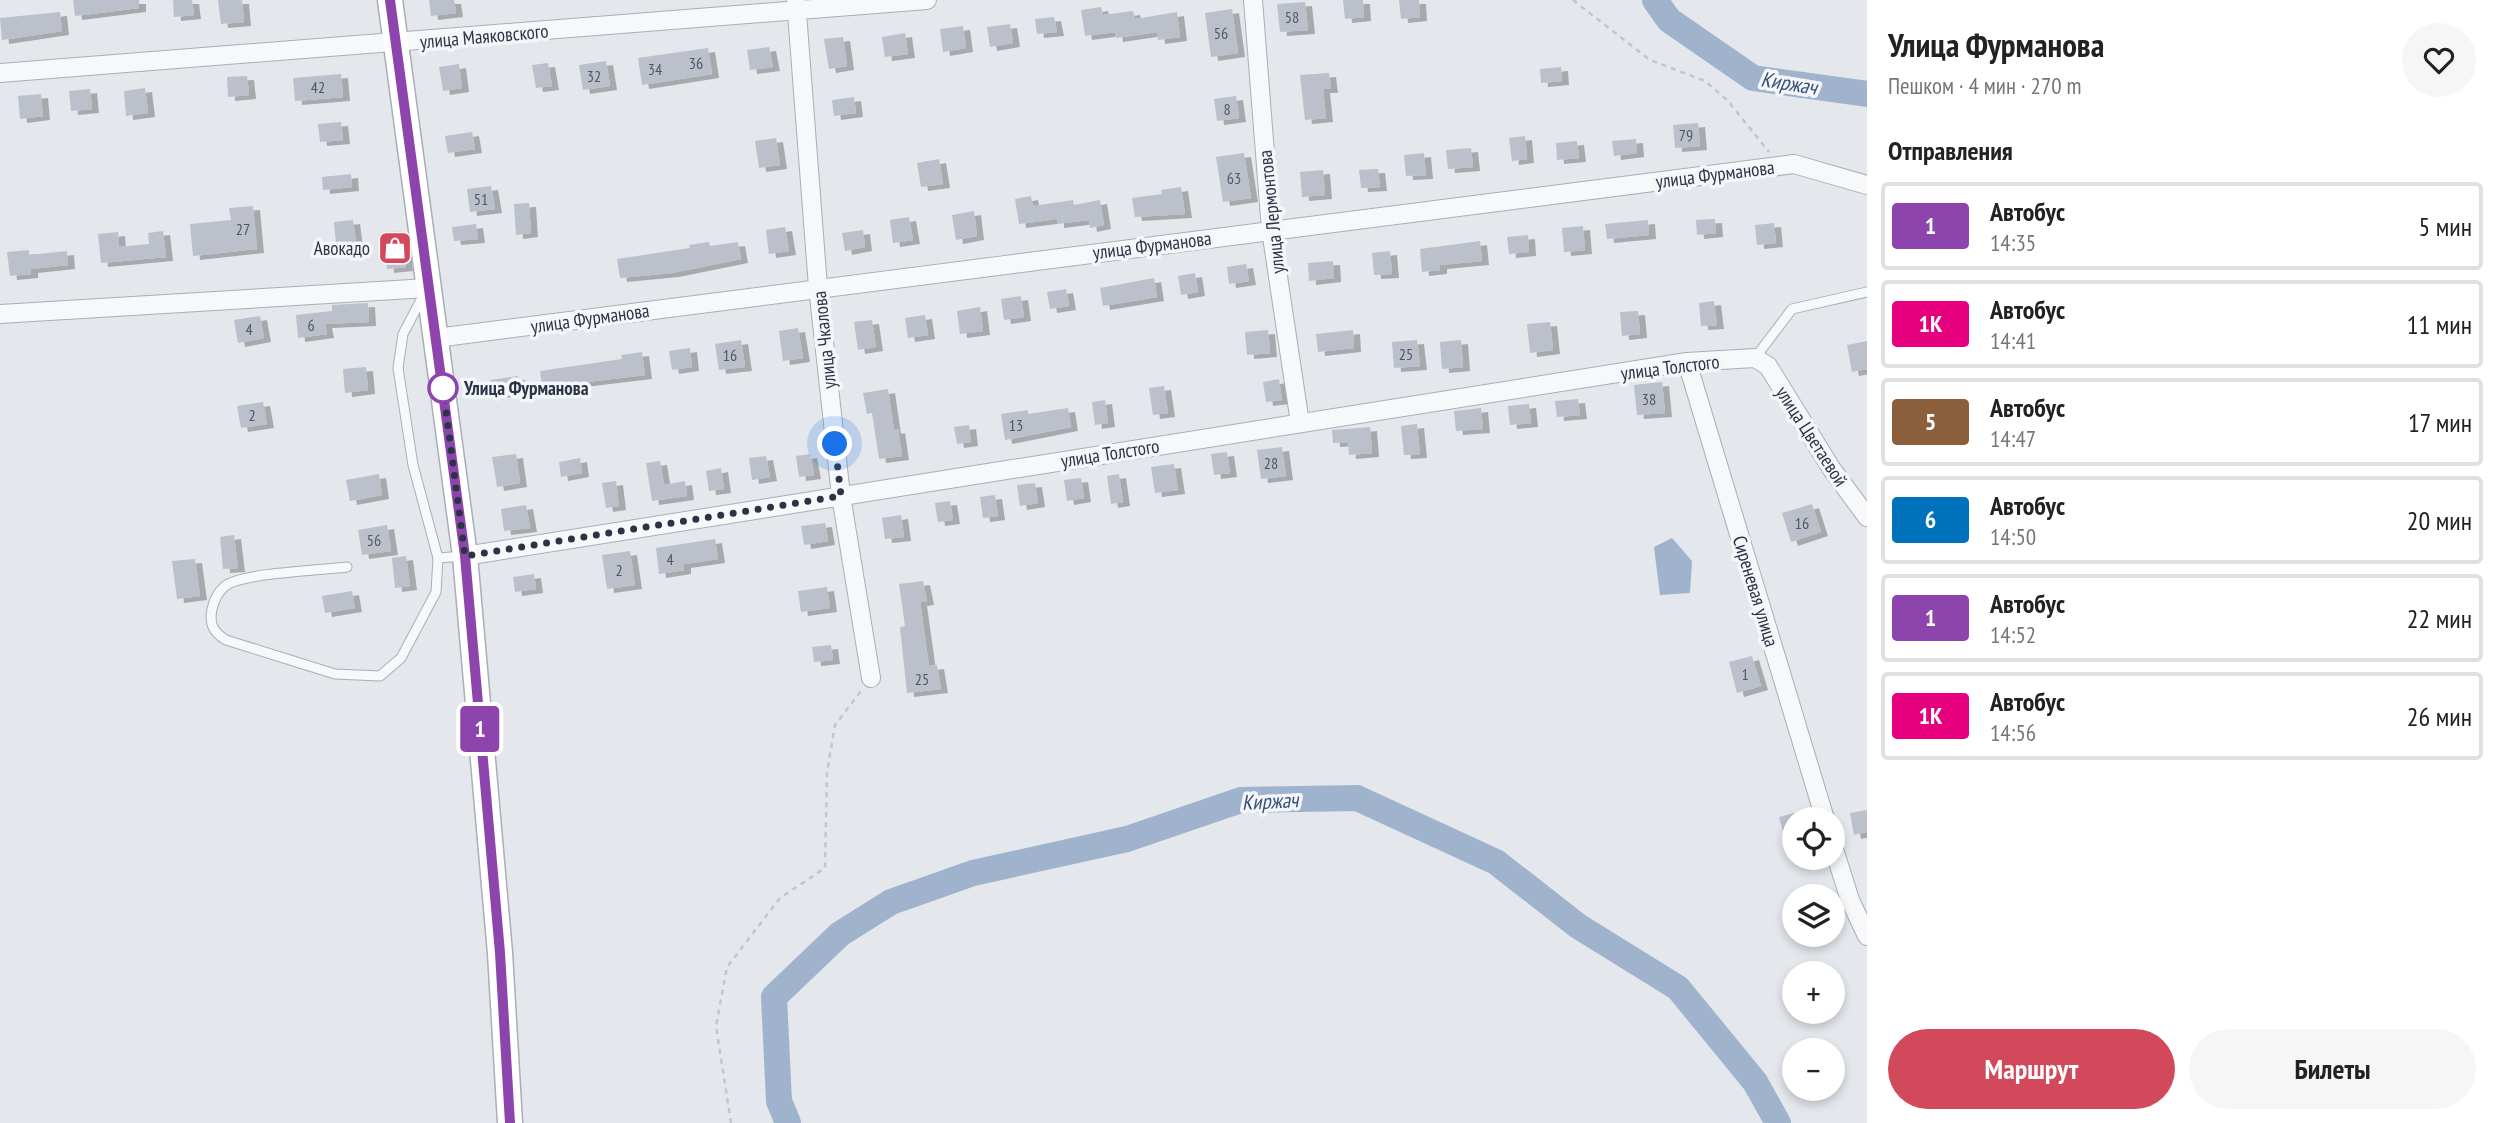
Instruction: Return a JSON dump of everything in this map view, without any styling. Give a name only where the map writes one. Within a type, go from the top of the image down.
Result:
[{"type":"street","points":[[390,0],[398,43],[465,556],[500,953],[510,1123]]},
{"type":"street","name":"улица Маяковского","points":[[0,73],[398,43],[796,5],[927,0]]},
{"type":"street","name":"улица Лермонтова","points":[[1253,0],[1271,230],[1300,423]]},
{"type":"street","name":"улица Чкалова","points":[[796,5],[818,287],[841,496],[871,678]]},
{"type":"street","name":"улица Фурманова","points":[[436,338],[1794,164],[1867,185]]},
{"type":"street","points":[[0,314],[428,288]]},
{"type":"street","name":"улица Толстого","points":[[465,556],[1687,362],[1755,358]]},
{"type":"street","name":"улица Цветаевой","points":[[1755,358],[1768,366],[1830,468],[1867,517]]},
{"type":"street","name":"Сиреневая улица","points":[[1687,362],[1821,807]]},
{"type":"street","points":[[1841,870],[1850,900],[1867,936]]},
{"type":"lane","points":[[346,567],[248,578],[226,585],[214,599],[210,619],[215,634],[226,640],[335,674],[380,676],[401,658],[436,592],[438,558],[413,465],[398,368],[403,334],[428,288]]},
{"type":"lane","points":[[1755,358],[1792,309],[1867,292]]},
{"type":"lane","points":[[438,558],[465,556]]},
{"type":"path","points":[[1573,0],[1650,60],[1705,81],[1728,101],[1780,166]]},
{"type":"path","points":[[731,1123],[716,1026],[727,967],[780,898],[825,868],[827,772],[835,725],[871,678]]},
{"type":"water","points":[[1672,538],[1692,561],[1690,593],[1660,595],[1654,547]]},
{"type":"building","points":[[73,0],[139,0],[139,8],[75,16]]},
{"type":"building","points":[[173,0],[192,0],[194,15],[174,17]]},
{"type":"building","points":[[218,0],[242,0],[244,22],[221,24]]},
{"type":"building","points":[[429,0],[454,0],[456,13],[431,16]]},
{"type":"building","points":[[1343,0],[1363,0],[1364,17],[1345,19]]},
{"type":"building","points":[[1399,0],[1419,0],[1420,17],[1401,19]]},
{"type":"building","points":[[1305,2],[1308,30],[1280,32],[1277,4]]},
{"type":"building","points":[[1101,7],[1103,15],[1133,11],[1135,19],[1177,12],[1180,37],[1158,40],[1157,32],[1116,38],[1115,32],[1085,36],[1081,10]]},
{"type":"building","points":[[1232,9],[1238,53],[1211,57],[1205,13]]},
{"type":"building","points":[[60,12],[62,31],[2,40],[0,18]]},
{"type":"building","points":[[1054,17],[1057,32],[1037,34],[1035,19]]},
{"type":"building","points":[[1010,24],[1013,43],[990,47],[987,27]]},
{"type":"building","points":[[963,26],[966,48],[943,52],[940,29]]},
{"type":"building","points":[[905,33],[908,54],[885,57],[882,37]]},
{"type":"building","points":[[843,37],[847,66],[829,69],[824,39]]},
{"type":"building","points":[[769,47],[773,67],[750,70],[747,50]]},
{"type":"building","points":[[708,48],[712,74],[642,85],[638,58]]},
{"type":"building","points":[[606,61],[610,86],[583,90],[579,65]]},
{"type":"building","points":[[548,63],[552,86],[536,88],[532,65]]},
{"type":"building","points":[[459,64],[462,88],[443,91],[439,67]]},
{"type":"building","points":[[1561,67],[1562,81],[1541,83],[1540,69]]},
{"type":"building","points":[[1329,73],[1331,89],[1323,89],[1326,118],[1305,120],[1300,75]]},
{"type":"building","points":[[341,74],[343,97],[295,101],[293,78]]},
{"type":"building","points":[[247,76],[249,95],[228,97],[227,77]]},
{"type":"building","points":[[145,88],[148,113],[126,116],[124,91]]},
{"type":"building","points":[[90,89],[92,109],[71,111],[69,91]]},
{"type":"building","points":[[41,94],[43,116],[20,119],[18,96]]},
{"type":"building","points":[[1236,96],[1239,118],[1217,121],[1214,99]]},
{"type":"building","points":[[854,97],[856,113],[834,116],[832,100]]},
{"type":"building","points":[[341,122],[343,140],[320,142],[318,124]]},
{"type":"building","points":[[1698,123],[1700,146],[1675,148],[1673,125]]},
{"type":"building","points":[[472,132],[475,149],[448,153],[445,136]]},
{"type":"building","points":[[1525,136],[1527,159],[1512,161],[1509,138]]},
{"type":"building","points":[[776,138],[780,165],[759,168],[755,141]]},
{"type":"building","points":[[1636,139],[1637,153],[1614,156],[1612,141]]},
{"type":"building","points":[[1577,141],[1579,158],[1557,160],[1556,143]]},
{"type":"building","points":[[1471,148],[1473,167],[1448,169],[1446,150]]},
{"type":"building","points":[[1244,153],[1251,198],[1223,202],[1216,157]]},
{"type":"building","points":[[1424,153],[1426,175],[1406,176],[1404,155]]},
{"type":"building","points":[[939,159],[943,184],[921,187],[917,163]]},
{"type":"building","points":[[1378,169],[1380,187],[1361,188],[1359,170]]},
{"type":"building","points":[[1323,170],[1325,195],[1302,197],[1300,172]]},
{"type":"building","points":[[351,174],[352,187],[323,190],[322,177]]},
{"type":"building","points":[[491,186],[495,209],[470,212],[467,189]]},
{"type":"building","points":[[1181,187],[1185,214],[1135,217],[1132,198],[1162,194],[1161,190]]},
{"type":"building","points":[[1031,196],[1033,206],[1073,200],[1074,205],[1100,200],[1104,225],[1090,228],[1089,220],[1057,224],[1057,219],[1019,224],[1015,199]]},
{"type":"building","points":[[529,203],[531,233],[516,235],[514,204]]},
{"type":"building","points":[[253,206],[257,249],[193,256],[190,224],[231,220],[229,208]]},
{"type":"building","points":[[974,211],[977,236],[956,240],[952,215]]},
{"type":"building","points":[[909,217],[913,240],[893,243],[890,220]]},
{"type":"building","points":[[1715,219],[1716,233],[1697,235],[1696,220]]},
{"type":"building","points":[[353,220],[356,242],[336,244],[334,222]]},
{"type":"building","points":[[1648,220],[1649,235],[1607,239],[1605,224]]},
{"type":"building","points":[[1774,223],[1776,243],[1757,245],[1755,225]]},
{"type":"building","points":[[476,224],[478,239],[454,241],[452,227]]},
{"type":"building","points":[[1583,226],[1585,250],[1564,252],[1562,228]]},
{"type":"building","points":[[785,227],[789,251],[769,254],[766,230]]},
{"type":"building","points":[[863,230],[865,247],[845,251],[842,233]]},
{"type":"building","points":[[163,231],[166,257],[101,263],[98,234],[118,232],[119,247],[149,244],[148,233]]},
{"type":"building","points":[[402,231],[406,267],[387,269],[384,232]]},
{"type":"building","points":[[1528,235],[1529,252],[1509,254],[1507,237]]},
{"type":"building","points":[[1480,241],[1482,261],[1440,265],[1440,270],[1422,272],[1420,249]]},
{"type":"building","points":[[709,242],[710,246],[738,242],[741,259],[672,273],[620,278],[617,259],[690,248],[689,245]]},
{"type":"building","points":[[29,250],[29,255],[67,251],[68,265],[31,269],[31,274],[10,276],[7,252]]},
{"type":"building","points":[[1390,251],[1392,274],[1374,275],[1372,253]]},
{"type":"building","points":[[1333,261],[1334,278],[1309,281],[1308,263]]},
{"type":"building","points":[[1246,264],[1249,281],[1229,284],[1227,267]]},
{"type":"building","points":[[1195,273],[1198,292],[1181,295],[1178,276]]},
{"type":"building","points":[[1154,278],[1157,297],[1103,306],[1100,288]]},
{"type":"building","points":[[1066,289],[1069,306],[1050,309],[1047,292]]},
{"type":"building","points":[[1021,296],[1024,317],[1004,320],[1001,299]]},
{"type":"building","points":[[1714,301],[1717,325],[1701,326],[1699,303]]},
{"type":"building","points":[[368,303],[369,322],[325,324],[327,334],[298,338],[296,315],[332,311],[332,305]]},
{"type":"building","points":[[980,307],[983,331],[960,334],[957,311]]},
{"type":"building","points":[[1638,311],[1640,334],[1622,336],[1620,312]]},
{"type":"building","points":[[925,315],[928,335],[908,338],[905,318]]},
{"type":"building","points":[[260,316],[264,338],[238,343],[234,320]]},
{"type":"building","points":[[872,320],[876,347],[858,350],[854,322]]},
{"type":"building","points":[[1550,322],[1553,350],[1530,353],[1527,324]]},
{"type":"building","points":[[798,328],[803,358],[783,361],[779,331]]},
{"type":"building","points":[[1268,330],[1270,353],[1247,355],[1245,332]]},
{"type":"building","points":[[1353,330],[1354,348],[1318,352],[1316,334]]},
{"type":"building","points":[[741,340],[745,367],[719,370],[715,344]]},
{"type":"building","points":[[1417,340],[1420,366],[1394,368],[1392,342]]},
{"type":"building","points":[[1461,340],[1463,367],[1442,369],[1440,342]]},
{"type":"building","points":[[1867,341],[1867,369],[1852,372],[1847,345]]},
{"type":"building","points":[[690,348],[692,367],[672,370],[669,351]]},
{"type":"building","points":[[642,352],[645,375],[570,384],[570,388],[543,392],[540,371],[622,359],[621,355]]},
{"type":"building","points":[[366,367],[368,390],[345,393],[343,369]]},
{"type":"building","points":[[518,376],[520,391],[492,395],[490,380]]},
{"type":"building","points":[[1279,379],[1282,400],[1266,402],[1263,382]]},
{"type":"building","points":[[1662,382],[1665,413],[1637,415],[1634,385]]},
{"type":"building","points":[[1164,386],[1168,413],[1153,415],[1149,388]]},
{"type":"building","points":[[888,389],[894,430],[898,429],[902,456],[879,459],[872,413],[867,414],[863,393]]},
{"type":"building","points":[[1578,399],[1580,415],[1557,417],[1555,401]]},
{"type":"building","points":[[1105,400],[1108,423],[1095,425],[1092,402]]},
{"type":"building","points":[[263,402],[267,424],[241,428],[237,406]]},
{"type":"building","points":[[1529,404],[1531,423],[1510,425],[1508,406]]},
{"type":"building","points":[[1068,408],[1071,427],[1005,440],[1001,414],[1028,410],[1028,414]]},
{"type":"building","points":[[1481,408],[1483,429],[1456,431],[1454,411]]},
{"type":"building","points":[[1417,424],[1420,454],[1404,455],[1401,426]]},
{"type":"building","points":[[969,425],[971,442],[957,444],[954,427]]},
{"type":"building","points":[[1370,427],[1372,453],[1349,455],[1348,442],[1333,443],[1332,430]]},
{"type":"building","points":[[1282,447],[1286,476],[1261,479],[1257,450]]},
{"type":"building","points":[[1227,452],[1230,473],[1214,475],[1211,454]]},
{"type":"building","points":[[516,454],[520,483],[497,487],[492,457]]},
{"type":"building","points":[[810,454],[814,475],[799,477],[796,456]]},
{"type":"building","points":[[766,456],[770,477],[752,480],[749,458]]},
{"type":"building","points":[[580,458],[582,473],[561,477],[559,462]]},
{"type":"building","points":[[660,461],[664,485],[685,481],[687,496],[652,501],[646,463]]},
{"type":"building","points":[[1174,464],[1178,490],[1155,493],[1151,467]]},
{"type":"building","points":[[721,468],[724,489],[709,491],[706,471]]},
{"type":"building","points":[[379,474],[382,495],[350,501],[346,480]]},
{"type":"building","points":[[1119,474],[1123,502],[1111,504],[1107,476]]},
{"type":"building","points":[[1081,478],[1084,498],[1067,501],[1064,480]]},
{"type":"building","points":[[616,481],[619,506],[606,508],[602,483]]},
{"type":"building","points":[[1035,483],[1038,503],[1020,506],[1017,485]]},
{"type":"building","points":[[995,495],[998,516],[983,518],[980,497]]},
{"type":"building","points":[[950,501],[953,520],[938,522],[935,503]]},
{"type":"building","points":[[1812,504],[1821,532],[1791,542],[1782,513]]},
{"type":"building","points":[[526,505],[530,528],[504,531],[501,509]]},
{"type":"building","points":[[901,515],[904,537],[885,539],[882,518]]},
{"type":"building","points":[[825,523],[828,541],[804,545],[801,526]]},
{"type":"building","points":[[387,525],[391,551],[362,555],[358,530]]},
{"type":"building","points":[[234,535],[238,568],[223,569],[220,537]]},
{"type":"building","points":[[715,539],[718,559],[684,564],[684,570],[659,574],[656,548]]},
{"type":"building","points":[[630,551],[635,585],[607,589],[602,555]]},
{"type":"building","points":[[406,556],[410,586],[395,588],[392,558]]},
{"type":"building","points":[[195,559],[200,596],[177,599],[172,561]]},
{"type":"building","points":[[534,574],[536,589],[515,592],[513,577]]},
{"type":"building","points":[[923,581],[927,601],[920,602],[929,666],[937,665],[941,689],[907,693],[900,627],[905,626],[899,584]]},
{"type":"building","points":[[827,587],[830,608],[801,612],[798,591]]},
{"type":"building","points":[[352,591],[355,608],[325,613],[322,596]]},
{"type":"building","points":[[831,645],[833,660],[814,662],[812,647]]},
{"type":"building","points":[[1752,656],[1761,686],[1737,693],[1729,662]]},
{"type":"building","points":[[1867,810],[1867,832],[1854,835],[1850,813]]},
{"type":"waterway","name":"Киржач","points":[[1655,0],[1669,20],[1753,78],[1867,94]]},
{"type":"waterway","name":"Киржач","points":[[788,1123],[779,1101],[774,997],[840,934],[891,902],[973,873],[1127,839],[1241,800],[1357,798],[1496,862],[1578,926],[1678,988],[1755,1082],[1778,1123]]},
{"type":"bus line","name":"1","points":[[390,0],[398,43],[465,556],[500,953],[510,1123]]},
{"type":"place","name":"Авокадо","points":[[395,248]]},
{"type":"place","name":"Улица Фурманова","points":[[443,388]]},
{"type":"route","points":[[443,388],[465,556],[841,496],[835,444]]}]
